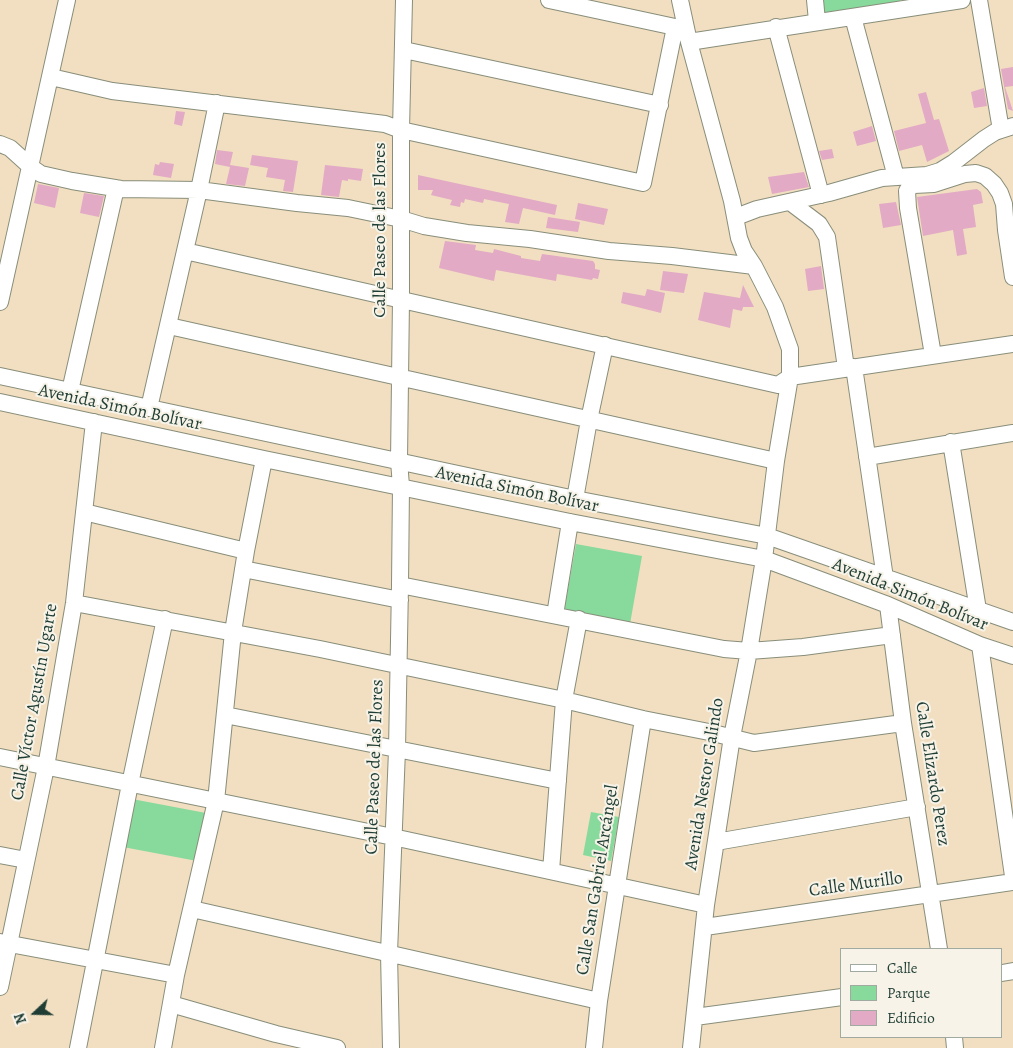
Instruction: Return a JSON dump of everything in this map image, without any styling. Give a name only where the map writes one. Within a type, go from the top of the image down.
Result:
[{"type":"street","points":[[0,302],[67,0]]},
{"type":"street","name":"Calle Paseo de las Flores","points":[[391,1048],[390,953],[400,592],[401,130],[404,0]]},
{"type":"street","points":[[549,0],[683,32],[776,27],[853,17],[907,4],[962,0]]},
{"type":"street","points":[[680,0],[683,32],[734,209],[744,251],[775,307],[790,349],[790,377],[776,461],[767,536]]},
{"type":"street","points":[[814,0],[817,21]]},
{"type":"street","points":[[734,209],[757,209],[821,195],[882,178],[927,175],[940,171],[984,139],[1007,128],[979,0]]},
{"type":"street","points":[[853,17],[896,177]]},
{"type":"street","points":[[776,27],[821,195]]},
{"type":"street","points":[[51,77],[112,91],[385,124],[401,130],[643,182],[660,105],[683,32]]},
{"type":"street","points":[[404,50],[660,105]]},
{"type":"street","points":[[149,408],[169,326],[217,103]]},
{"type":"street","points":[[0,144],[10,148],[41,174],[116,188],[199,190],[298,204],[348,208],[401,219],[424,226],[467,233],[530,239],[609,251],[672,256],[754,266]]},
{"type":"street","points":[[933,355],[908,208],[907,191],[914,185],[934,184],[965,174],[976,173],[985,176],[1000,193],[1004,204],[1013,277]]},
{"type":"street","points":[[70,391],[116,188]]},
{"type":"street","points":[[790,202],[819,224],[827,237],[867,457],[885,578]]},
{"type":"street","points":[[185,252],[778,385],[790,377],[1013,344]]},
{"type":"street","points":[[169,326],[776,461]]},
{"type":"street","points":[[574,499],[605,346]]},
{"type":"street","name":"Avenida Simón Bolívar","points":[[0,376],[574,499],[767,536],[1013,622]]},
{"type":"street","name":"Avenida Simón Bolívar","points":[[0,402],[570,522],[764,559],[888,606],[980,645],[1013,656]]},
{"type":"street","name":"Calle Víctor Agustín Ugarte","points":[[0,987],[4,942],[26,860],[46,767],[74,603],[94,422]]},
{"type":"street","points":[[867,457],[1013,433]]},
{"type":"street","points":[[951,442],[978,610]]},
{"type":"street","points":[[163,1048],[176,975],[216,801],[233,632],[264,459]]},
{"type":"street","points":[[84,512],[246,551]]},
{"type":"street","points":[[555,615],[570,522]]},
{"type":"street","name":"Avenida Nestor Galindo","points":[[691,1048],[706,905],[732,737],[749,651],[767,536]]},
{"type":"street","points":[[243,569],[555,615],[724,649],[749,651],[803,647],[892,635]]},
{"type":"street","points":[[74,603],[233,632],[564,700],[754,743],[903,722]]},
{"type":"street","name":"Calle Elizardo Perez","points":[[888,606],[903,722],[939,948]]},
{"type":"street","points":[[78,1048],[130,784],[165,619]]},
{"type":"street","points":[[551,871],[564,700],[578,619]]},
{"type":"street","points":[[980,645],[1013,876]]},
{"type":"street","points":[[225,715],[558,781]]},
{"type":"street","name":"Calle San Gabriel Arcángel","points":[[594,1048],[599,1001],[643,719]]},
{"type":"street","points":[[0,757],[393,837],[706,905]]},
{"type":"street","points":[[716,842],[917,807]]},
{"type":"street","points":[[0,855],[26,860]]},
{"type":"street","name":"Calle Murillo","points":[[705,927],[1013,882]]},
{"type":"street","points":[[192,909],[599,1001]]},
{"type":"street","points":[[4,942],[176,975]]},
{"type":"street","points":[[695,1017],[840,997]]},
{"type":"street","points":[[171,1004],[274,1041],[337,1048]]},
{"type":"green space","points":[[819,0],[901,0],[898,3],[825,14]]},
{"type":"green space","points":[[576,544],[642,556],[630,624],[564,612]]},
{"type":"green space","points":[[132,799],[206,813],[197,861],[123,847]]},
{"type":"green space","points":[[591,812],[619,817],[611,861],[583,855]]},
{"type":"building","points":[[1013,67],[1013,86],[1005,87],[1013,111],[1008,109],[1001,69]]},
{"type":"building","points":[[984,88],[987,106],[974,108],[971,92]]},
{"type":"building","points":[[926,92],[934,120],[939,119],[949,151],[927,162],[922,145],[899,151],[894,131],[926,123],[918,94]]},
{"type":"building","points":[[176,111],[185,112],[182,126],[174,124]]},
{"type":"building","points":[[872,126],[876,141],[857,146],[853,132]]},
{"type":"building","points":[[832,149],[834,158],[822,160],[819,151]]},
{"type":"building","points":[[217,150],[233,152],[230,165],[249,168],[245,186],[226,184],[230,167],[215,164]]},
{"type":"building","points":[[252,155],[298,161],[293,192],[283,191],[285,180],[266,177],[268,168],[250,165]]},
{"type":"building","points":[[160,162],[174,164],[171,178],[153,175],[155,164],[159,165]]},
{"type":"building","points":[[325,165],[363,169],[361,181],[342,180],[339,197],[321,195]]},
{"type":"building","points":[[804,172],[809,187],[772,194],[768,177]]},
{"type":"building","points":[[418,175],[557,205],[555,215],[523,208],[519,224],[505,222],[509,204],[484,199],[483,203],[465,199],[464,203],[461,202],[460,207],[450,205],[452,200],[431,195],[433,190],[418,190]]},
{"type":"building","points":[[38,184],[59,188],[55,208],[34,203]]},
{"type":"building","points":[[977,189],[981,192],[983,203],[973,205],[976,227],[963,229],[967,254],[957,256],[953,230],[923,236],[917,197]]},
{"type":"building","points":[[84,193],[104,196],[99,217],[80,213]]},
{"type":"building","points":[[896,202],[901,225],[883,228],[879,204]]},
{"type":"building","points":[[578,203],[608,209],[604,225],[575,219]]},
{"type":"building","points":[[548,217],[580,222],[578,232],[546,228]]},
{"type":"building","points":[[445,241],[476,245],[475,250],[493,253],[494,249],[521,256],[521,258],[540,261],[542,254],[593,261],[595,269],[600,270],[598,279],[593,278],[592,280],[557,274],[556,281],[496,270],[494,281],[439,268]]},
{"type":"building","points":[[821,266],[824,289],[808,291],[805,269]]},
{"type":"building","points":[[663,271],[688,274],[684,293],[660,290]]},
{"type":"building","points":[[743,285],[754,307],[743,307],[742,311],[733,309],[730,328],[698,320],[704,292],[740,298]]},
{"type":"building","points":[[647,289],[665,293],[661,313],[621,303],[623,292],[645,296]]}]
